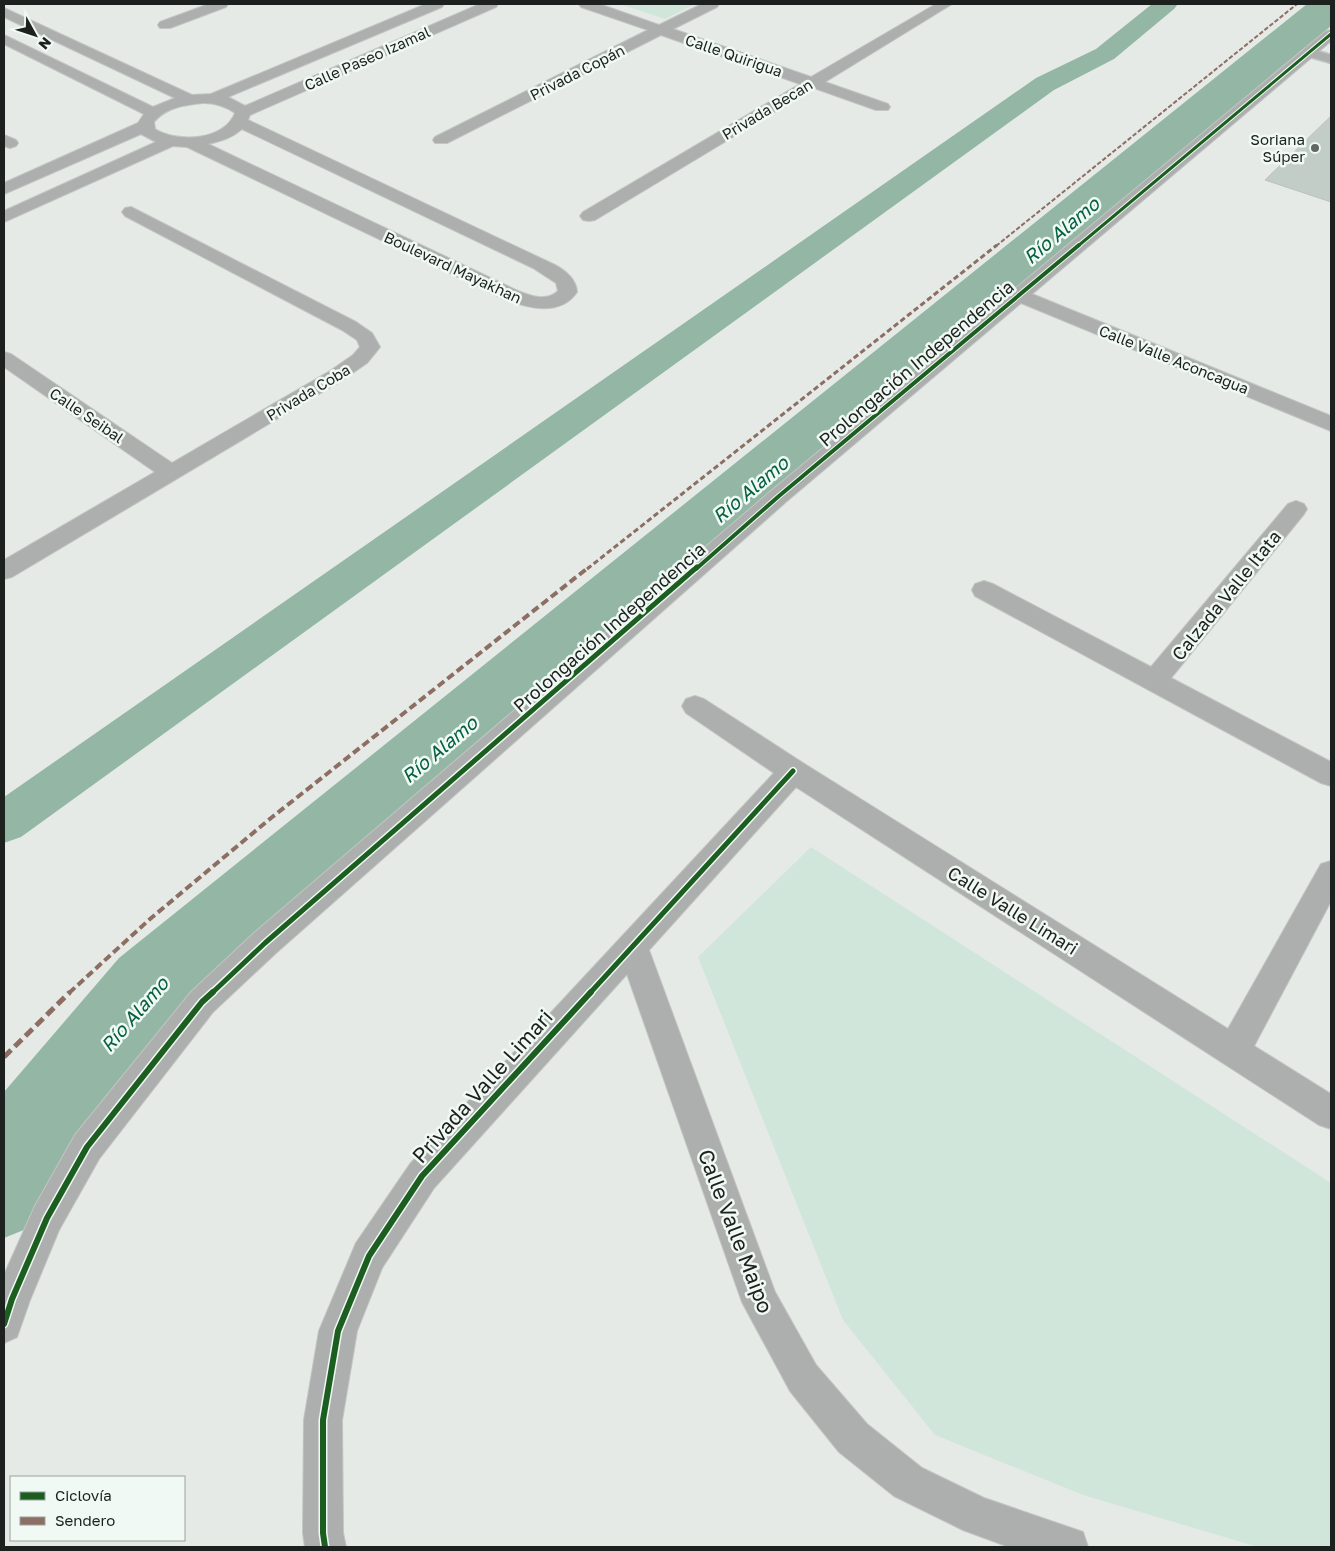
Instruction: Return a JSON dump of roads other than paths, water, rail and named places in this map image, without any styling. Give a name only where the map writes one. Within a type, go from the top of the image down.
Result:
[{"type":"street","points":[[165,25],[221,4]]},
{"type":"street","name":"Calle Paseo Izamal","points":[[214,98],[437,4]]},
{"type":"street","name":"Calle Paseo Izamal","points":[[190,142],[220,136],[241,117],[491,4]]},
{"type":"street","name":"Calle Quirigua","points":[[586,4],[882,107]]},
{"type":"street","name":"Privada Copán","points":[[441,140],[712,4]]},
{"type":"street","name":"Privada Becan","points":[[589,216],[945,4]]},
{"type":"street","points":[[4,12],[189,99]]},
{"type":"street","name":"Prolongación Independencia","points":[[4,1324],[12,1299],[47,1218],[87,1147],[202,1002],[265,943],[772,502],[1331,34]]},
{"type":"street","points":[[4,39],[150,119]]},
{"type":"street","points":[[4,189],[150,119],[170,104],[189,99],[214,98],[227,102],[241,117]]},
{"type":"street","name":"Boulevard Mayakhan","points":[[190,142],[528,302],[545,304],[559,299],[568,292],[568,287],[564,280],[540,264],[241,117]]},
{"type":"street","points":[[150,119],[151,136],[169,142],[190,142]]},
{"type":"street","points":[[4,217],[169,142]]},
{"type":"street","name":"Privada Coba","points":[[4,571],[337,375],[360,359],[370,346],[365,337],[349,326],[131,212]]},
{"type":"street","name":"Calle Valle Aconcagua","points":[[1017,295],[1331,424]]},
{"type":"street","name":"Calle Seibal","points":[[8,366],[170,472]]},
{"type":"street","name":"Calzada Valle Itata","points":[[1155,680],[1296,509]]},
{"type":"street","points":[[984,590],[1331,775]]},
{"type":"street","name":"Calle Valle Limari","points":[[695,706],[793,771],[1234,1050],[1331,1114]]},
{"type":"street","name":"Privada Valle Limari","points":[[325,1547],[323,1533],[323,1420],[338,1332],[369,1256],[422,1176],[793,771]]},
{"type":"street","points":[[1234,1050],[1331,873]]},
{"type":"street","name":"Calle Valle Maipo","points":[[632,946],[760,1302],[803,1378],[853,1438],[908,1482],[977,1516],[1068,1547]]},
{"type":"lane","points":[[1308,52],[1331,59]]},
{"type":"waterway","points":[[4,823],[1045,84],[1105,54],[1166,4]]},
{"type":"waterway","name":"Río Alamo","points":[[4,1186],[40,1127],[152,989],[1331,5]]},
{"type":"place","name":"Soriana Súper","points":[[1315,148]]}]
